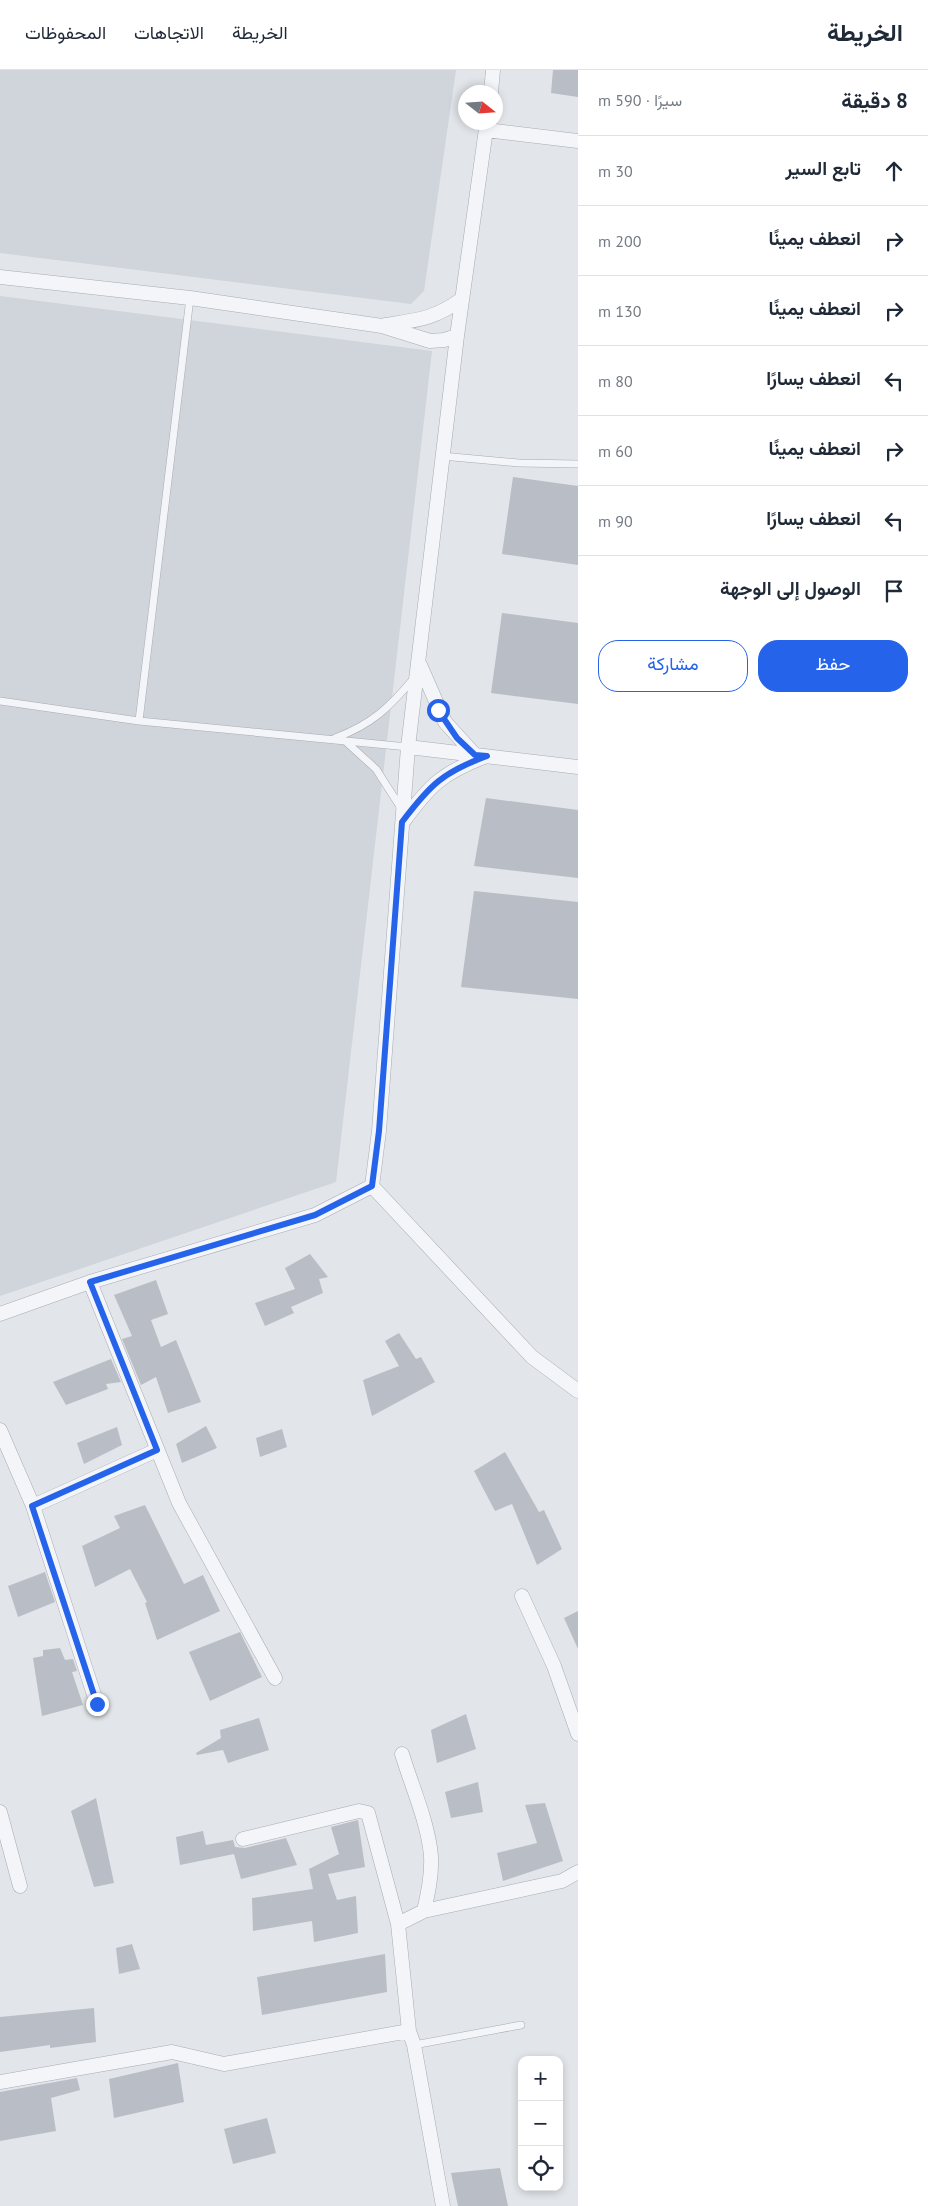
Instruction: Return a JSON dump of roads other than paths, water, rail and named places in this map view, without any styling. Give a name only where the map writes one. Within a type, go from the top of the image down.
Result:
[{"type":"street","points":[[492,85],[494,70]]},
{"type":"street","points":[[503,129],[578,141]]},
{"type":"street","points":[[372,1186],[378,1140],[408,747],[457,336],[486,130]]},
{"type":"street","points":[[0,277],[190,298],[382,326],[430,341],[444,340],[457,336]]},
{"type":"street","points":[[382,326],[427,319],[446,311],[462,299]]},
{"type":"street","points":[[418,668],[444,722],[481,755]]},
{"type":"street","points":[[408,747],[578,767]]},
{"type":"street","points":[[403,818],[443,776],[481,755]]},
{"type":"street","points":[[0,1314],[90,1282],[315,1215],[372,1186]]},
{"type":"street","points":[[372,1186],[532,1356],[578,1391]]},
{"type":"street","points":[[90,1282],[179,1503],[275,1678]]},
{"type":"street","points":[[0,1430],[32,1506],[97,1704]]},
{"type":"street","points":[[32,1506],[157,1450]]},
{"type":"street","points":[[522,1596],[554,1666],[578,1734]]},
{"type":"street","points":[[402,1754],[426,1831],[431,1857],[430,1882],[424,1911]]},
{"type":"street","points":[[243,1839],[359,1811],[368,1813],[398,1924],[409,2032],[414,2045],[443,2206]]},
{"type":"street","points":[[0,1812],[20,1886]]},
{"type":"street","points":[[398,1924],[424,1911],[562,1882],[578,1872]]},
{"type":"street","points":[[0,2082],[172,2052],[224,2064],[409,2032]]},
{"type":"lane","points":[[139,721],[190,298]]},
{"type":"lane","points":[[442,456],[518,463],[578,464]]},
{"type":"lane","points":[[334,739],[353,732],[384,711],[400,696],[418,668]]},
{"type":"lane","points":[[0,701],[139,721],[408,747]]},
{"type":"lane","points":[[344,740],[376,769],[403,818]]},
{"type":"lane","points":[[414,2045],[521,2025]]}]
